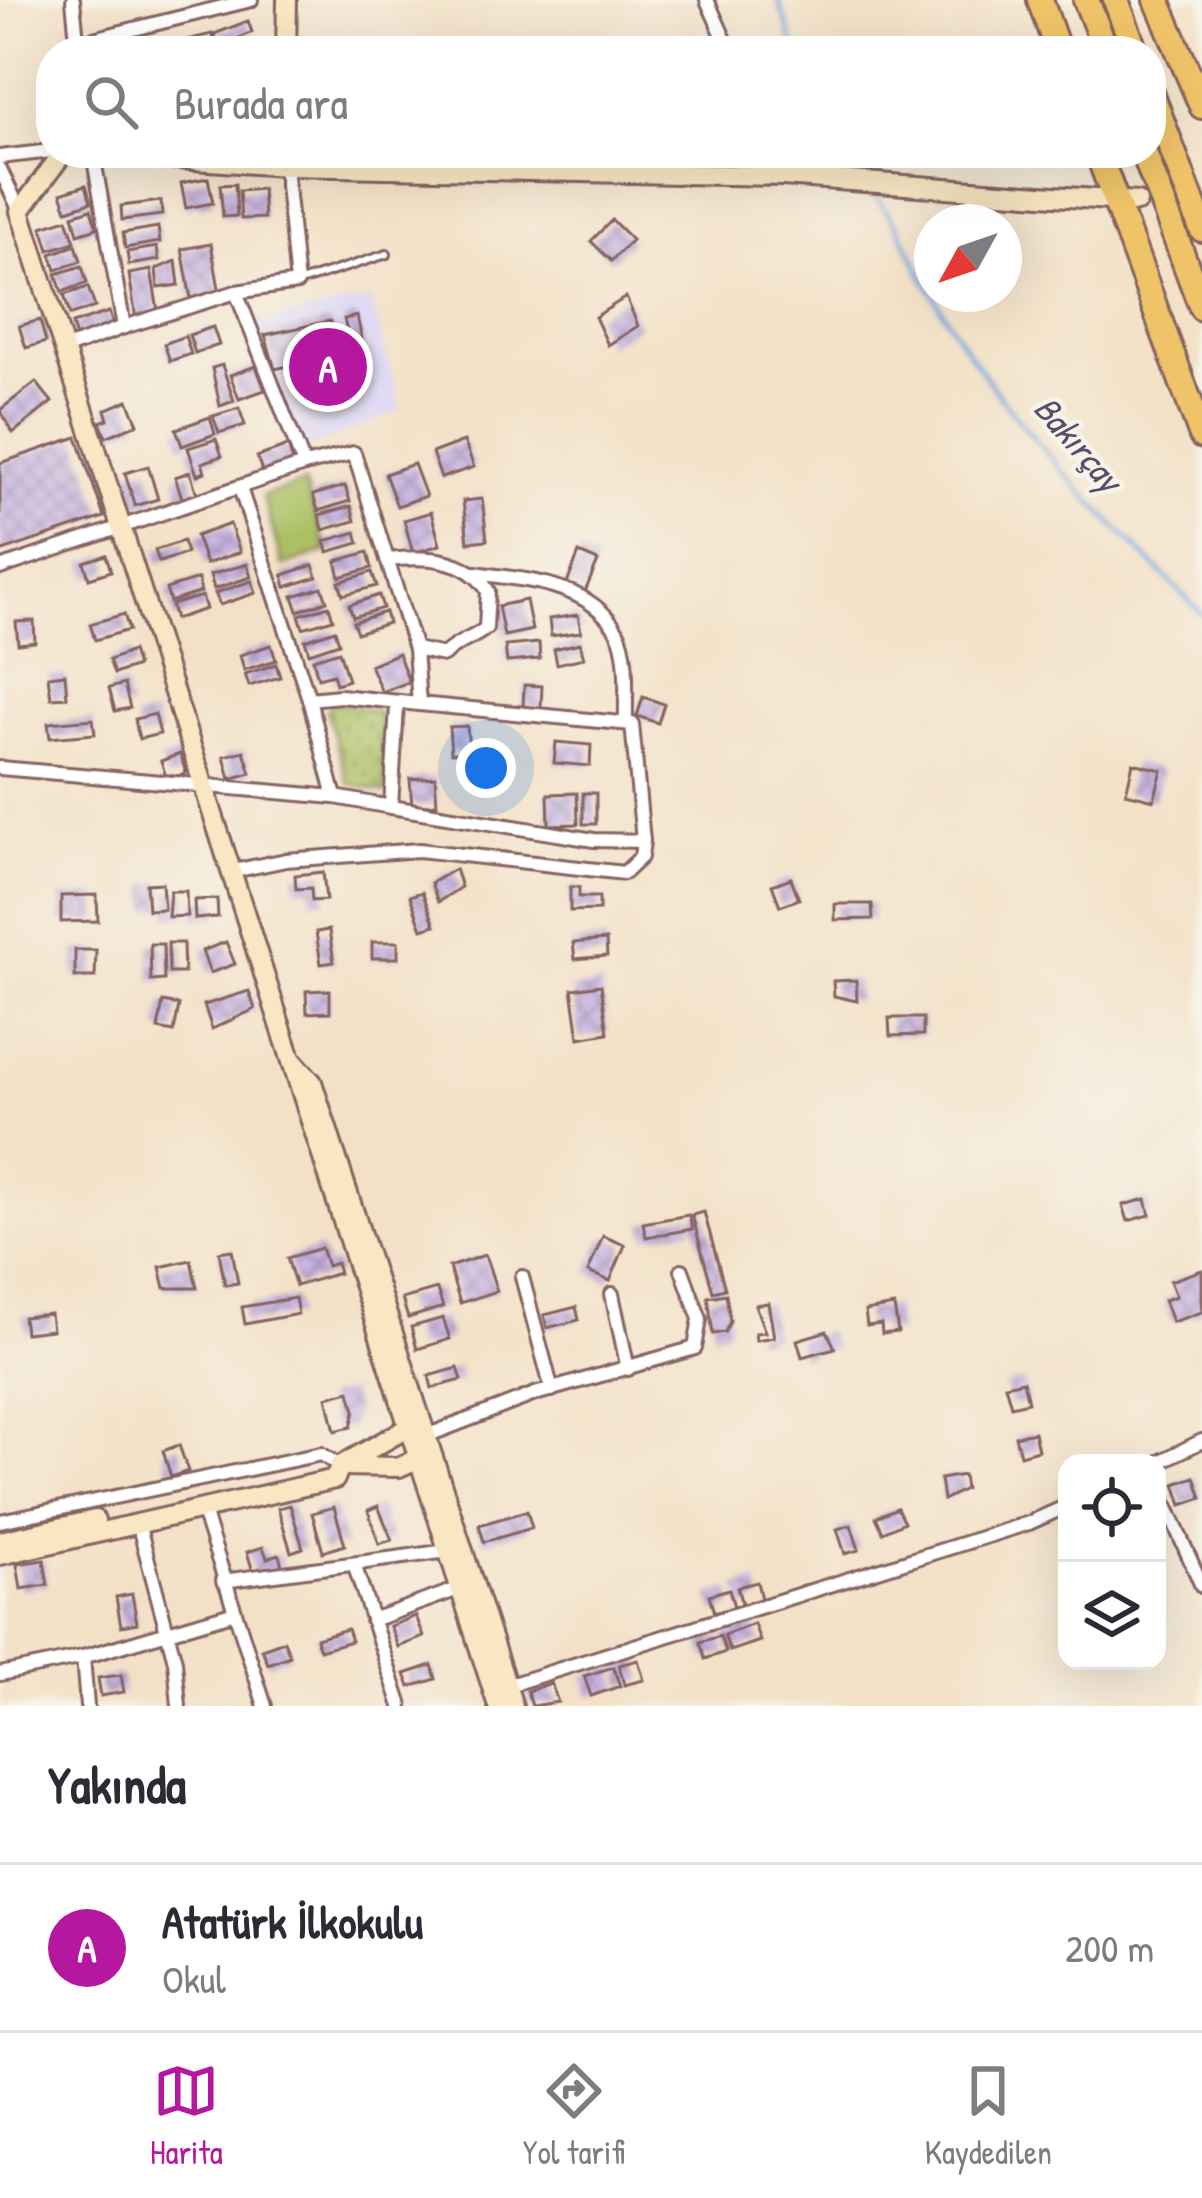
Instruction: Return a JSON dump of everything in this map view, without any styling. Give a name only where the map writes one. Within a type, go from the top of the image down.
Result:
[{"type":"highway","points":[[1040,0],[1053,36]]},
{"type":"highway","points":[[1086,0],[1100,36]]},
{"type":"highway","points":[[1116,0],[1129,36]]},
{"type":"highway","points":[[1157,0],[1202,106]]},
{"type":"highway","points":[[1166,133],[1202,229]]},
{"type":"highway","points":[[1107,168],[1126,201],[1202,436]]},
{"type":"highway","points":[[1150,168],[1202,308]]},
{"type":"main road","points":[[286,36],[287,0]]},
{"type":"main road","points":[[52,168],[20,211],[293,1061],[296,1088],[513,1706]]},
{"type":"main road","points":[[530,168],[775,176],[1126,201]]},
{"type":"main road","points":[[340,1466],[399,1467],[421,1439]]},
{"type":"main road","points":[[0,1541],[340,1466],[421,1439]]},
{"type":"main road","points":[[421,1439],[448,1551],[498,1706]]},
{"type":"main road","points":[[0,1555],[335,1479],[340,1466]]},
{"type":"street","points":[[73,0],[77,36]]},
{"type":"street","points":[[118,36],[251,0]]},
{"type":"street","points":[[707,0],[723,36]]},
{"type":"street","points":[[0,157],[36,153]]},
{"type":"street","points":[[92,168],[124,327]]},
{"type":"street","points":[[64,349],[236,292],[297,283],[286,168]]},
{"type":"street","points":[[771,168],[775,176]]},
{"type":"street","points":[[0,169],[20,211]]},
{"type":"street","points":[[236,292],[304,466]]},
{"type":"street","points":[[0,568],[354,453],[415,649],[419,704]]},
{"type":"street","points":[[240,488],[310,699],[335,797]]},
{"type":"street","points":[[233,871],[286,860],[418,850],[624,873],[641,857],[635,737],[626,723],[620,633],[593,604],[560,587],[475,573],[417,557],[387,560]]},
{"type":"street","points":[[415,649],[444,655],[486,628],[488,590],[475,573]]},
{"type":"street","points":[[310,699],[340,696],[397,706],[419,704],[626,723]]},
{"type":"street","points":[[391,807],[397,706]]},
{"type":"street","points":[[0,768],[335,797],[594,841],[643,841]]},
{"type":"street","points":[[421,1439],[552,1390],[695,1348],[700,1319],[682,1270]]},
{"type":"street","points":[[522,1277],[552,1390]]},
{"type":"street","points":[[611,1294],[628,1369]]},
{"type":"street","points":[[1166,1459],[1202,1441]]},
{"type":"street","points":[[0,1521],[321,1454],[340,1466]]},
{"type":"street","points":[[1166,1505],[1202,1586]]},
{"type":"street","points":[[202,1508],[265,1706]]},
{"type":"street","points":[[506,1686],[1058,1510]]},
{"type":"street","points":[[138,1523],[167,1630],[179,1706]]},
{"type":"street","points":[[223,1581],[448,1551]]},
{"type":"street","points":[[354,1564],[401,1706]]},
{"type":"street","points":[[372,1620],[460,1588]]},
{"type":"street","points":[[0,1674],[83,1657],[232,1613]]},
{"type":"street","points":[[83,1657],[87,1706]]},
{"type":"lane","points":[[297,283],[387,254]]},
{"type":"shaded area","points":[[371,299],[401,410],[297,452],[249,324]]},
{"type":"green space","points":[[304,483],[327,551],[283,566],[263,496]]},
{"type":"green space","points":[[334,702],[380,712],[386,793],[349,784],[326,710]]},
{"type":"building","points":[[248,21],[252,32],[243,36],[214,34]]},
{"type":"building","points":[[208,178],[213,203],[186,208],[181,183]]},
{"type":"building","points":[[235,184],[237,216],[223,217],[220,185]]},
{"type":"building","points":[[86,185],[91,202],[67,210],[61,193]]},
{"type":"building","points":[[262,189],[264,218],[241,219],[239,191]]},
{"type":"building","points":[[161,201],[162,215],[122,220],[121,206]]},
{"type":"building","points":[[91,209],[97,228],[78,234],[73,215]]},
{"type":"building","points":[[67,219],[75,242],[49,250],[42,227]]},
{"type":"building","points":[[612,220],[632,240],[611,261],[591,241]]},
{"type":"building","points":[[158,227],[160,242],[125,248],[123,233]]},
{"type":"building","points":[[211,244],[220,294],[191,299],[182,249]]},
{"type":"building","points":[[76,245],[81,261],[56,270],[51,254]]},
{"type":"building","points":[[157,247],[159,260],[129,265],[127,252]]},
{"type":"building","points":[[176,261],[179,285],[158,288],[156,269]]},
{"type":"building","points":[[82,266],[87,283],[62,292],[56,274]]},
{"type":"building","points":[[151,270],[158,311],[136,319],[129,274]]},
{"type":"building","points":[[88,287],[95,307],[70,315],[64,295]]},
{"type":"building","points":[[626,297],[638,326],[608,345],[595,317]]},
{"type":"building","points":[[109,312],[114,328],[76,339],[72,324]]},
{"type":"building","points":[[357,316],[364,349],[352,352],[344,319]]},
{"type":"building","points":[[40,320],[46,342],[26,348],[19,326]]},
{"type":"building","points":[[330,321],[341,354],[275,369],[265,335]]},
{"type":"building","points":[[213,327],[219,345],[195,353],[189,335]]},
{"type":"building","points":[[185,336],[191,354],[170,361],[164,344]]},
{"type":"building","points":[[222,365],[234,401],[220,406],[212,368]]},
{"type":"building","points":[[256,366],[265,390],[239,399],[230,375]]},
{"type":"building","points":[[36,382],[52,402],[13,433],[0,410]]},
{"type":"building","points":[[128,400],[138,424],[106,437],[100,422],[108,419],[105,410]]},
{"type":"building","points":[[239,408],[245,425],[219,433],[213,416]]},
{"type":"building","points":[[210,417],[215,434],[182,446],[176,429]]},
{"type":"building","points":[[77,437],[104,517],[0,552],[0,463]]},
{"type":"building","points":[[216,439],[222,456],[202,463],[205,472],[197,475],[188,448]]},
{"type":"building","points":[[464,441],[474,467],[441,478],[432,453]]},
{"type":"building","points":[[288,446],[295,467],[264,477],[257,457]]},
{"type":"building","points":[[414,464],[426,496],[397,506],[385,474]]},
{"type":"building","points":[[148,466],[158,499],[135,506],[125,473]]},
{"type":"building","points":[[190,472],[198,497],[183,501],[175,477]]},
{"type":"building","points":[[345,486],[350,501],[318,511],[313,495]]},
{"type":"building","points":[[482,499],[487,540],[468,542],[463,501]]},
{"type":"building","points":[[351,506],[355,521],[323,530],[319,515]]},
{"type":"building","points":[[431,512],[440,545],[413,553],[404,520]]},
{"type":"building","points":[[230,524],[240,552],[206,564],[196,536]]},
{"type":"building","points":[[356,532],[359,543],[328,552],[325,541]]},
{"type":"building","points":[[183,541],[187,553],[159,562],[155,550]]},
{"type":"building","points":[[368,552],[372,568],[340,577],[336,561]]},
{"type":"building","points":[[579,553],[598,561],[584,594],[566,586]]},
{"type":"building","points":[[106,555],[111,571],[89,578],[84,562]]},
{"type":"building","points":[[247,564],[251,577],[214,589],[210,575]]},
{"type":"building","points":[[313,565],[317,577],[286,587],[283,575]]},
{"type":"building","points":[[372,572],[377,586],[343,595],[339,582]]},
{"type":"building","points":[[198,579],[201,592],[170,602],[166,589]]},
{"type":"building","points":[[252,581],[256,593],[220,605],[215,593]]},
{"type":"building","points":[[322,587],[327,601],[298,611],[293,596]]},
{"type":"building","points":[[379,595],[383,608],[353,617],[349,605]]},
{"type":"building","points":[[202,596],[206,609],[175,619],[171,605]]},
{"type":"building","points":[[526,600],[532,630],[504,636],[498,606]]},
{"type":"building","points":[[329,606],[333,619],[303,628],[299,615]]},
{"type":"building","points":[[385,612],[388,623],[357,633],[353,622]]},
{"type":"building","points":[[124,614],[129,630],[95,640],[90,624]]},
{"type":"building","points":[[578,615],[581,632],[551,636],[549,619]]},
{"type":"building","points":[[34,621],[35,642],[18,644],[16,622]]},
{"type":"building","points":[[335,630],[339,643],[309,653],[305,640]]},
{"type":"building","points":[[539,643],[540,659],[507,662],[505,646]]},
{"type":"building","points":[[580,643],[584,658],[557,664],[554,649]]},
{"type":"building","points":[[271,645],[276,660],[244,670],[240,655]]},
{"type":"building","points":[[132,651],[137,666],[114,674],[109,660]]},
{"type":"building","points":[[339,651],[348,680],[336,684],[333,674],[318,678],[313,659]]},
{"type":"building","points":[[398,653],[409,682],[382,692],[370,665]]},
{"type":"building","points":[[276,664],[280,677],[249,686],[245,674]]},
{"type":"building","points":[[65,674],[67,697],[51,698],[48,676]]},
{"type":"building","points":[[124,684],[130,708],[115,711],[109,688]]},
{"type":"building","points":[[524,685],[542,686],[541,708],[523,707]]},
{"type":"building","points":[[643,697],[664,704],[658,723],[637,716]]},
{"type":"building","points":[[155,714],[160,734],[139,739],[135,719]]},
{"type":"building","points":[[93,719],[95,734],[50,738],[48,723]]},
{"type":"building","points":[[467,726],[469,752],[451,753],[449,727]]},
{"type":"building","points":[[556,742],[591,745],[590,766],[554,763]]},
{"type":"building","points":[[244,751],[251,773],[230,779],[224,756]]},
{"type":"building","points":[[180,754],[186,773],[167,780],[161,761]]},
{"type":"building","points":[[1133,763],[1162,770],[1154,800],[1126,793]]},
{"type":"building","points":[[435,777],[437,804],[412,806],[410,779]]},
{"type":"building","points":[[577,793],[578,824],[549,825],[548,794]]},
{"type":"building","points":[[583,793],[596,793],[596,824],[583,824]]},
{"type":"building","points":[[455,869],[461,887],[438,902],[431,883]]},
{"type":"building","points":[[323,872],[326,900],[312,901],[311,888],[296,889],[295,875]]},
{"type":"building","points":[[791,878],[799,899],[780,906],[772,885]]},
{"type":"building","points":[[162,883],[164,909],[148,910],[146,884]]},
{"type":"building","points":[[570,887],[579,887],[579,897],[599,897],[599,910],[570,911]]},
{"type":"building","points":[[170,891],[186,891],[187,916],[168,917]]},
{"type":"building","points":[[422,892],[435,925],[422,929],[410,896]]},
{"type":"building","points":[[97,895],[98,921],[61,922],[61,896]]},
{"type":"building","points":[[217,899],[218,917],[195,919],[194,900]]},
{"type":"building","points":[[835,904],[872,904],[873,919],[835,920]]},
{"type":"building","points":[[329,930],[334,962],[321,964],[316,932]]},
{"type":"building","points":[[606,940],[607,956],[575,959],[573,943]]},
{"type":"building","points":[[226,942],[235,964],[210,973],[202,951]]},
{"type":"building","points":[[372,942],[398,942],[398,958],[372,958]]},
{"type":"building","points":[[168,943],[183,943],[184,973],[169,973]]},
{"type":"building","points":[[150,944],[163,944],[164,980],[151,981]]},
{"type":"building","points":[[75,950],[96,950],[95,977],[75,977]]},
{"type":"building","points":[[856,980],[857,1001],[834,996],[833,981]]},
{"type":"building","points":[[601,985],[608,1033],[579,1038],[572,989]]},
{"type":"building","points":[[330,990],[330,1012],[307,1013],[306,991]]},
{"type":"building","points":[[249,991],[255,1009],[212,1029],[204,1005]]},
{"type":"building","points":[[163,1002],[179,1005],[174,1032],[158,1029]]},
{"type":"building","points":[[889,1018],[923,1018],[923,1035],[890,1036]]},
{"type":"building","points":[[1146,1199],[1150,1215],[1128,1221],[1123,1205]]},
{"type":"building","points":[[704,1212],[725,1289],[713,1292],[692,1215]]},
{"type":"building","points":[[689,1215],[692,1229],[646,1237],[643,1223]]},
{"type":"building","points":[[603,1236],[625,1245],[610,1281],[588,1272]]},
{"type":"building","points":[[321,1248],[327,1266],[336,1263],[339,1273],[296,1286],[287,1258]]},
{"type":"building","points":[[232,1250],[238,1283],[225,1285],[219,1252]]},
{"type":"building","points":[[485,1255],[497,1291],[460,1303],[449,1267]]},
{"type":"building","points":[[191,1260],[197,1288],[165,1288],[160,1267]]},
{"type":"building","points":[[1202,1270],[1202,1312],[1172,1322],[1164,1300],[1176,1296],[1170,1281]]},
{"type":"building","points":[[437,1289],[443,1307],[408,1318],[402,1299]]},
{"type":"building","points":[[726,1294],[730,1321],[725,1332],[713,1334],[708,1297]]},
{"type":"building","points":[[295,1298],[298,1314],[245,1324],[242,1307]]},
{"type":"building","points":[[768,1303],[774,1337],[756,1340],[755,1333],[765,1332],[755,1305]]},
{"type":"building","points":[[894,1306],[898,1332],[882,1334],[881,1324],[867,1326],[865,1311]]},
{"type":"building","points":[[576,1307],[579,1320],[547,1328],[544,1315]]},
{"type":"building","points":[[50,1314],[52,1330],[25,1333],[23,1317]]},
{"type":"building","points":[[443,1318],[450,1339],[417,1349],[411,1327]]},
{"type":"building","points":[[827,1331],[835,1348],[802,1357],[797,1340]]},
{"type":"building","points":[[458,1368],[462,1380],[432,1388],[429,1376]]},
{"type":"building","points":[[1023,1381],[1028,1402],[1011,1406],[1005,1385]]},
{"type":"building","points":[[350,1391],[355,1411],[351,1427],[335,1431],[327,1397]]},
{"type":"building","points":[[1034,1432],[1038,1450],[1020,1455],[1015,1436]]},
{"type":"building","points":[[179,1445],[188,1471],[171,1477],[163,1451]]},
{"type":"building","points":[[963,1475],[965,1489],[943,1500],[940,1479]]},
{"type":"building","points":[[1195,1477],[1202,1498],[1182,1505],[1175,1484]]},
{"type":"building","points":[[290,1505],[303,1548],[291,1552],[278,1508]]},
{"type":"building","points":[[378,1506],[392,1540],[379,1544],[368,1510]]},
{"type":"building","points":[[334,1507],[345,1545],[323,1552],[312,1513]]},
{"type":"building","points":[[897,1508],[904,1522],[883,1532],[876,1517]]},
{"type":"building","points":[[527,1511],[532,1528],[484,1542],[479,1525]]},
{"type":"building","points":[[851,1525],[859,1550],[845,1554],[837,1529]]},
{"type":"building","points":[[263,1547],[267,1558],[279,1554],[282,1566],[254,1575],[247,1552]]},
{"type":"building","points":[[44,1560],[48,1585],[21,1589],[17,1564]]},
{"type":"building","points":[[757,1582],[761,1599],[743,1608],[737,1587]]},
{"type":"building","points":[[729,1589],[734,1607],[714,1613],[709,1595]]},
{"type":"building","points":[[132,1594],[137,1623],[121,1626],[116,1597]]},
{"type":"building","points":[[416,1616],[424,1637],[398,1647],[390,1626]]},
{"type":"building","points":[[754,1624],[760,1641],[730,1651],[724,1635]]},
{"type":"building","points":[[347,1629],[351,1641],[320,1650],[316,1638]]},
{"type":"building","points":[[720,1636],[726,1652],[705,1659],[700,1642]]},
{"type":"building","points":[[284,1641],[290,1656],[268,1664],[262,1649]]},
{"type":"building","points":[[638,1660],[644,1680],[624,1685],[619,1665]]},
{"type":"building","points":[[432,1665],[436,1679],[410,1687],[405,1674]]},
{"type":"building","points":[[613,1667],[620,1686],[591,1696],[584,1676]]},
{"type":"building","points":[[121,1675],[124,1692],[101,1696],[98,1678]]},
{"type":"building","points":[[551,1683],[558,1702],[532,1706],[527,1691]]},
{"type":"waterway","name":"Bakırçay","points":[[778,0],[791,36]]},
{"type":"waterway","name":"Bakırçay","points":[[856,168],[860,173]]},
{"type":"waterway","name":"Bakırçay","points":[[869,188],[914,258]]},
{"type":"waterway","name":"Bakırçay","points":[[944,312],[1022,424],[1202,614]]},
{"type":"place","name":"Atatürk İlkokulu","points":[[328,367]]}]
